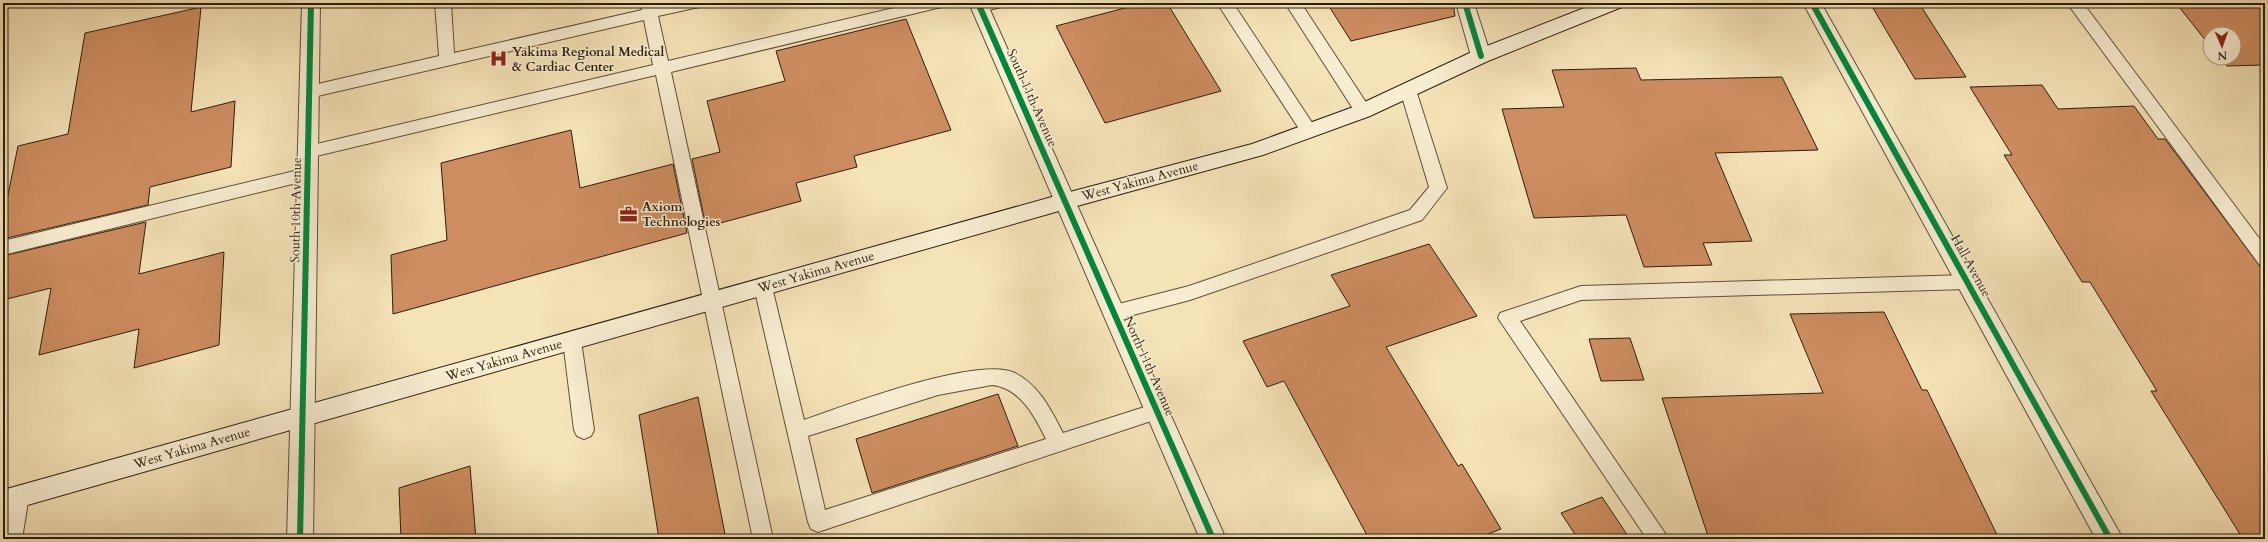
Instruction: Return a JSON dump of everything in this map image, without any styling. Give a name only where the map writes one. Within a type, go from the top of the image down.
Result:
[{"type":"street","name":"South 10th Avenue","points":[[300,539],[311,3]]},
{"type":"street","points":[[1464,3],[1481,56]]},
{"type":"street","name":"West Yakima Avenue","points":[[11,499],[1066,201],[1256,150],[1362,111],[1481,56],[1615,3]]},
{"type":"street","name":"Hall Avenue","points":[[1812,3],[2110,539]]},
{"type":"street","name":"South 11th Avenue","points":[[985,4],[1066,201]]},
{"type":"street","name":"North 11th Avenue","points":[[1066,201],[1213,539]]},
{"type":"lane","points":[[443,3],[447,60]]},
{"type":"lane","points":[[309,92],[447,60],[649,8],[694,3]]},
{"type":"lane","points":[[308,152],[937,3]]},
{"type":"lane","points":[[1226,3],[1309,131]]},
{"type":"lane","points":[[1294,3],[1362,111]]},
{"type":"lane","points":[[2075,3],[2265,259]]},
{"type":"lane","points":[[649,8],[763,539]]},
{"type":"lane","points":[[1114,312],[1190,293],[1416,215],[1438,188],[1408,90]]},
{"type":"lane","points":[[3,248],[308,174]]},
{"type":"lane","points":[[1659,539],[1507,318],[1581,292],[1967,282]]},
{"type":"lane","points":[[763,287],[818,522],[1157,411]]},
{"type":"lane","points":[[572,341],[584,430]]},
{"type":"lane","points":[[796,431],[933,388],[977,377],[1006,377],[1035,399],[1058,443]]},
{"type":"lane","points":[[11,499],[12,539]]},
{"type":"building","points":[[1144,3],[1167,3],[1221,91],[1105,123],[1056,26]]},
{"type":"building","points":[[1327,3],[1453,3],[1455,16],[1351,41]]},
{"type":"building","points":[[1870,3],[1919,3],[1966,77],[1915,79]]},
{"type":"building","points":[[2176,3],[2265,3],[2265,65],[2242,66],[2242,26],[2202,26],[2202,36]]},
{"type":"building","points":[[201,7],[191,112],[235,101],[231,167],[150,187],[148,205],[3,239],[3,219],[18,146],[68,134],[85,33]]},
{"type":"building","points":[[906,19],[951,130],[854,156],[857,167],[796,183],[801,201],[706,227],[692,159],[720,152],[707,101],[785,81],[776,51]]},
{"type":"building","points":[[1636,68],[1641,80],[1782,77],[1818,150],[1715,153],[1752,241],[1703,243],[1712,265],[1644,267],[1626,215],[1534,218],[1502,109],[1564,107],[1552,70]]},
{"type":"building","points":[[2042,85],[2058,109],[2134,106],[2158,139],[2165,139],[2265,273],[2265,539],[2243,539],[2151,391],[2157,391],[2090,282],[2082,282],[2004,155],[2012,155],[1970,87]]},
{"type":"building","points":[[571,130],[580,188],[673,164],[687,233],[393,314],[391,255],[447,240],[441,163]]},
{"type":"building","points":[[146,222],[139,274],[224,252],[219,345],[134,368],[139,329],[39,355],[51,288],[3,300],[3,256]]},
{"type":"building","points":[[1429,244],[1477,316],[1386,347],[1458,466],[1462,464],[1501,529],[1475,539],[1369,539],[1284,381],[1267,387],[1243,341],[1350,306],[1331,275]]},
{"type":"building","points":[[1884,312],[1922,390],[1927,390],[1999,539],[1709,539],[1662,398],[1823,393],[1790,314]]},
{"type":"building","points":[[1630,338],[1644,380],[1601,381],[1589,339]]},
{"type":"building","points":[[998,394],[1018,446],[872,493],[856,439]]},
{"type":"building","points":[[698,397],[726,539],[659,539],[639,415]]},
{"type":"building","points":[[470,466],[476,539],[401,539],[399,488]]},
{"type":"building","points":[[1602,497],[1630,539],[1578,539],[1561,513]]},
{"type":"cycle path","points":[[300,539],[311,3]]},
{"type":"cycle path","points":[[978,3],[1213,539]]},
{"type":"cycle path","points":[[1465,3],[1481,56]]},
{"type":"cycle path","points":[[1812,3],[2110,539]]},
{"type":"place","name":"Yakima Regional Medical & Cardiac Center","points":[[499,59]]},
{"type":"place","name":"Axiom Technologies","points":[[629,214]]}]
